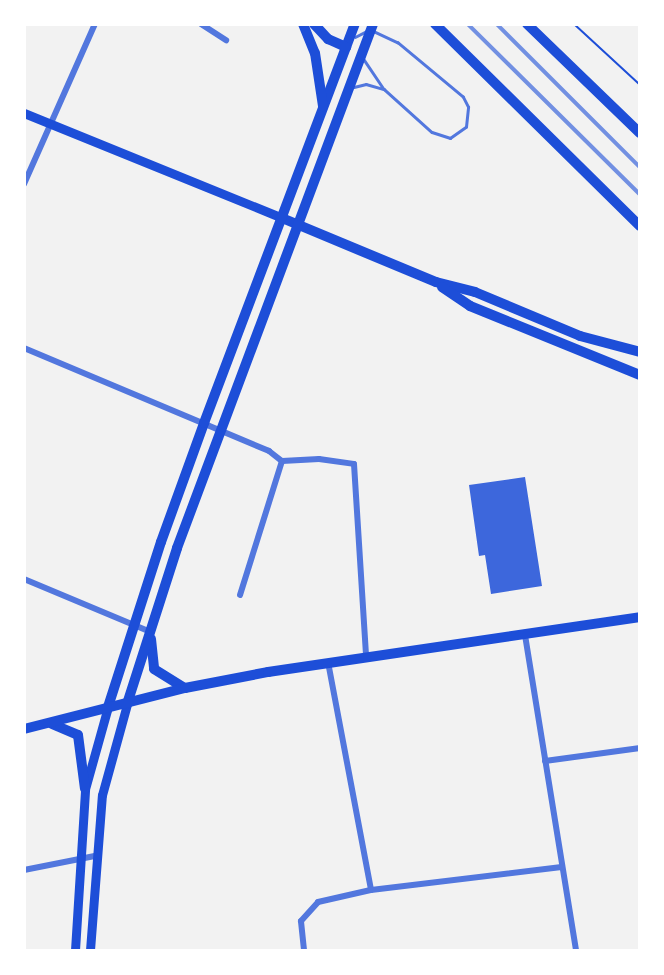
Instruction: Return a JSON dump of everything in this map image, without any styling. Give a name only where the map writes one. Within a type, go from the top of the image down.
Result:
[{"type":"highway","points":[[303,24],[315,53],[323,106]]},
{"type":"highway","points":[[314,24],[328,38],[346,47]]},
{"type":"highway","points":[[435,24],[639,226]]},
{"type":"highway","points":[[527,24],[639,134]]},
{"type":"main road","points":[[75,950],[85,789],[107,710],[204,423],[355,24]]},
{"type":"main road","points":[[90,950],[95,856],[102,795],[127,704],[177,548],[372,28]]},
{"type":"main road","points":[[346,47],[361,56]]},
{"type":"main road","points":[[24,113],[436,282],[475,292],[594,341],[639,352]]},
{"type":"main road","points":[[436,282],[470,306],[639,375]]},
{"type":"main road","points":[[24,729],[185,688],[366,656],[639,617]]},
{"type":"main road","points":[[150,632],[155,669],[185,688]]},
{"type":"main road","points":[[52,724],[72,730],[78,735],[85,789]]},
{"type":"street","points":[[24,184],[95,24]]},
{"type":"street","points":[[201,24],[226,40]]},
{"type":"street","points":[[24,348],[269,451],[282,461],[319,460],[354,464],[366,656]]},
{"type":"street","points":[[240,596],[282,461]]},
{"type":"street","points":[[24,579],[150,632]]},
{"type":"street","points":[[525,635],[576,950]]},
{"type":"street","points":[[328,662],[370,890]]},
{"type":"street","points":[[545,761],[639,748]]},
{"type":"street","points":[[24,870],[95,856]]},
{"type":"street","points":[[304,950],[300,927],[305,913],[318,902],[370,890],[562,867]]},
{"type":"lane","points":[[346,47],[357,35],[372,28],[398,43],[463,97],[468,107],[466,127],[450,138],[441,137],[384,89],[361,56]]},
{"type":"lane","points":[[348,90],[366,84],[384,89]]},
{"type":"path","points":[[573,24],[639,85]]},
{"type":"building","points":[[525,477],[542,586],[491,594],[485,555],[479,556],[469,485]]},
{"type":"railway","points":[[468,24],[640,194]]},
{"type":"railway","points":[[497,24],[640,167]]}]
